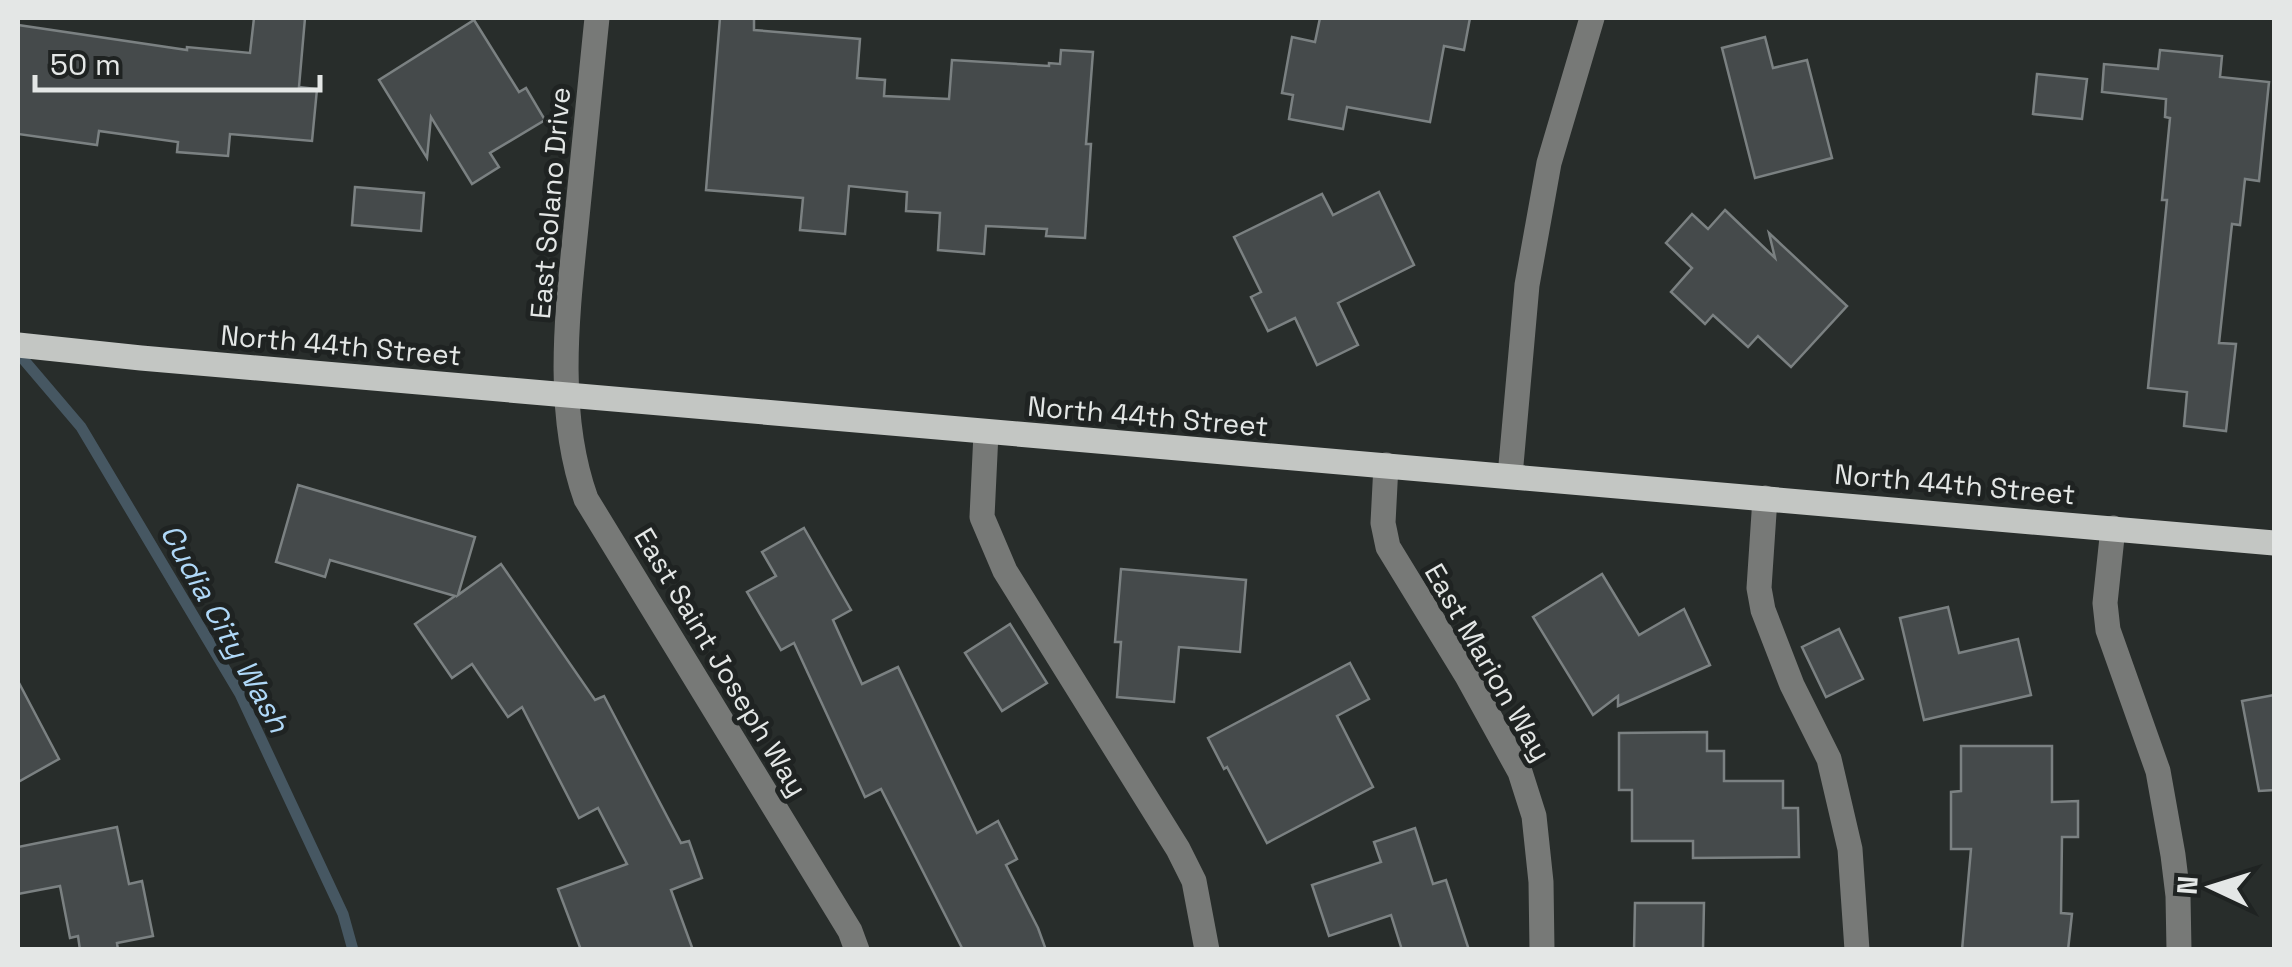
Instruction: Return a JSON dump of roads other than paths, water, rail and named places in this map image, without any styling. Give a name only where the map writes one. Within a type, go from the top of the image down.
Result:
[{"type":"main road","name":"North 44th Street","points":[[18,345],[986,433],[2274,543]]},
{"type":"street","name":"East Solano Drive","points":[[567,395],[570,298],[596,18]]},
{"type":"street","points":[[1510,476],[1527,285],[1550,163],[1592,18]]},
{"type":"street","name":"East Saint Joseph Way","points":[[567,395],[575,468],[586,498],[850,930],[857,950]]},
{"type":"street","points":[[986,433],[982,517],[1005,571],[1178,849],[1194,881],[1207,950]]},
{"type":"street","name":"East Marion Way","points":[[1386,466],[1383,522],[1388,547],[1520,772],[1534,816],[1541,882],[1542,950]]},
{"type":"street","points":[[1765,498],[1759,588],[1763,610],[1792,686],[1829,758],[1850,849],[1856,950]]},
{"type":"street","points":[[2112,528],[2105,603],[2108,630],[2158,772],[2170,826],[2179,950]]},
{"type":"waterway","name":"Cudia City Wash","points":[[18,353],[81,427],[240,694],[343,914],[353,950]]}]
